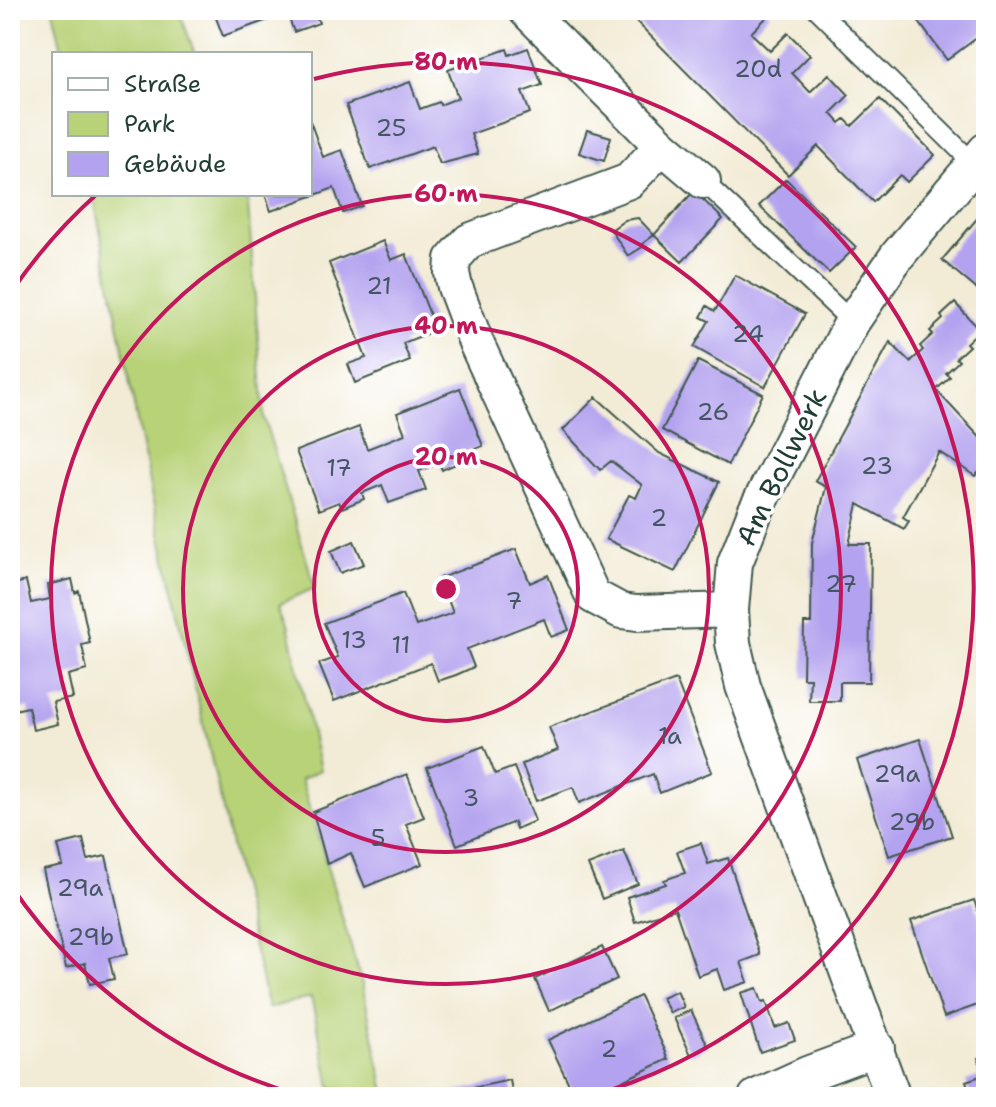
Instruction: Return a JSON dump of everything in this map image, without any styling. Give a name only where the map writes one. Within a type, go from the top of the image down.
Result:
[{"type":"street","points":[[526,10],[662,146],[703,181]]},
{"type":"street","points":[[662,146],[629,181],[469,241],[453,259],[452,273],[477,345],[593,596],[621,611],[637,613],[731,610]]},
{"type":"street","name":"Am Bollwerk","points":[[893,1097],[743,686],[733,643],[731,610],[735,563],[755,512],[852,322],[897,256],[980,157]]},
{"type":"street","points":[[756,1097],[877,1048]]},
{"type":"lane","points":[[818,10],[980,157]]},
{"type":"lane","points":[[703,181],[852,322]]},
{"type":"green space","points":[[53,10],[179,10],[194,52],[63,52]]},
{"type":"green space","points":[[93,196],[245,196],[248,205],[264,418],[315,588],[280,603],[288,624],[320,770],[301,779],[362,984],[386,1097],[333,1097],[311,997],[268,1008],[152,498]]},
{"type":"building","points":[[213,10],[314,10],[319,23],[294,32],[287,13],[223,36]]},
{"type":"building","points":[[625,10],[766,10],[770,14],[751,33],[770,51],[788,33],[810,55],[792,73],[810,92],[829,74],[849,95],[831,113],[840,123],[845,119],[852,126],[880,99],[935,155],[907,182],[900,175],[873,202],[818,146],[788,175]]},
{"type":"building","points":[[910,10],[986,10],[986,31],[947,60]]},
{"type":"building","points":[[528,48],[542,85],[522,92],[530,113],[471,134],[478,154],[440,164],[433,146],[370,169],[346,105],[410,82],[420,109],[439,102],[440,105],[458,98],[448,70],[507,49],[509,55]]},
{"type":"building","points":[[312,127],[323,157],[342,150],[362,206],[343,213],[334,188],[271,211],[266,196],[312,196]]},
{"type":"building","points":[[587,130],[611,137],[604,161],[579,153]]},
{"type":"building","points":[[786,179],[856,247],[829,273],[759,206]]},
{"type":"building","points":[[694,191],[723,219],[682,262],[654,235]]},
{"type":"building","points":[[986,208],[986,297],[942,260]]},
{"type":"building","points":[[638,218],[654,235],[628,256],[611,230],[625,220]]},
{"type":"building","points":[[383,241],[391,260],[406,254],[436,330],[403,343],[410,361],[355,383],[348,364],[366,358],[329,263]]},
{"type":"building","points":[[735,275],[805,314],[765,387],[694,347],[709,321],[701,317],[707,306],[715,311]]},
{"type":"building","points":[[955,303],[980,330],[966,343],[969,346],[956,358],[959,361],[946,373],[950,377],[936,390],[986,444],[986,465],[975,476],[939,452],[903,517],[909,521],[904,529],[858,504],[849,544],[871,544],[869,682],[840,682],[840,701],[809,701],[810,678],[803,678],[804,623],[811,623],[812,543],[826,487],[815,481],[890,342],[910,362],[923,350],[920,346],[933,334],[930,331],[943,319],[941,316]]},
{"type":"building","points":[[698,361],[763,394],[728,465],[662,430]]},
{"type":"building","points":[[460,388],[483,446],[462,454],[465,460],[442,470],[439,463],[419,471],[426,490],[389,503],[382,485],[362,493],[364,499],[342,508],[339,502],[319,510],[296,451],[359,427],[367,449],[405,434],[397,413]]},
{"type":"building","points":[[596,397],[659,453],[719,482],[675,572],[606,539],[629,495],[636,498],[642,485],[611,461],[600,470],[563,430]]},
{"type":"building","points":[[354,541],[364,564],[340,573],[331,551]]},
{"type":"building","points":[[516,549],[530,583],[548,575],[569,630],[551,637],[544,619],[467,649],[474,667],[456,675],[438,681],[431,663],[334,701],[319,664],[338,657],[324,623],[403,593],[416,626],[453,613],[440,578]]},
{"type":"building","points":[[72,579],[75,593],[79,591],[90,643],[82,645],[87,670],[68,675],[73,698],[53,702],[58,724],[33,730],[28,707],[10,711],[10,585],[26,581],[31,603],[50,599],[48,585]]},
{"type":"building","points":[[676,680],[712,772],[660,793],[653,774],[579,803],[573,787],[536,801],[522,764],[558,750],[549,727]]},
{"type":"building","points":[[920,739],[952,836],[889,856],[857,760]]},
{"type":"building","points":[[484,746],[495,774],[514,767],[535,821],[516,829],[514,822],[457,845],[427,768]]},
{"type":"building","points":[[407,774],[424,817],[406,824],[422,864],[365,887],[351,853],[327,864],[313,812]]},
{"type":"building","points":[[83,839],[88,860],[106,856],[128,954],[109,958],[114,979],[90,984],[85,963],[66,968],[43,870],[63,866],[58,845]]},
{"type":"building","points":[[701,843],[708,864],[728,858],[760,955],[741,962],[748,982],[724,990],[717,969],[698,976],[675,909],[635,922],[627,897],[666,884],[664,880],[685,873],[677,851]]},
{"type":"building","points":[[624,851],[638,884],[602,899],[588,865]]},
{"type":"building","points":[[974,900],[986,935],[986,1002],[944,1017],[911,921]]},
{"type":"building","points":[[602,947],[617,979],[549,1011],[535,979]]},
{"type":"building","points":[[757,988],[762,1002],[766,1001],[775,1028],[789,1023],[795,1040],[760,1052],[741,993]]},
{"type":"building","points":[[677,991],[684,1007],[670,1013],[662,998]]},
{"type":"building","points":[[640,996],[669,1059],[588,1097],[575,1097],[548,1040]]},
{"type":"building","points":[[691,1010],[708,1046],[691,1055],[674,1018]]},
{"type":"building","points":[[986,1055],[986,1097],[971,1097],[966,1081],[984,1075],[978,1058]]},
{"type":"building","points":[[510,1080],[513,1097],[435,1097],[435,1096]]}]
